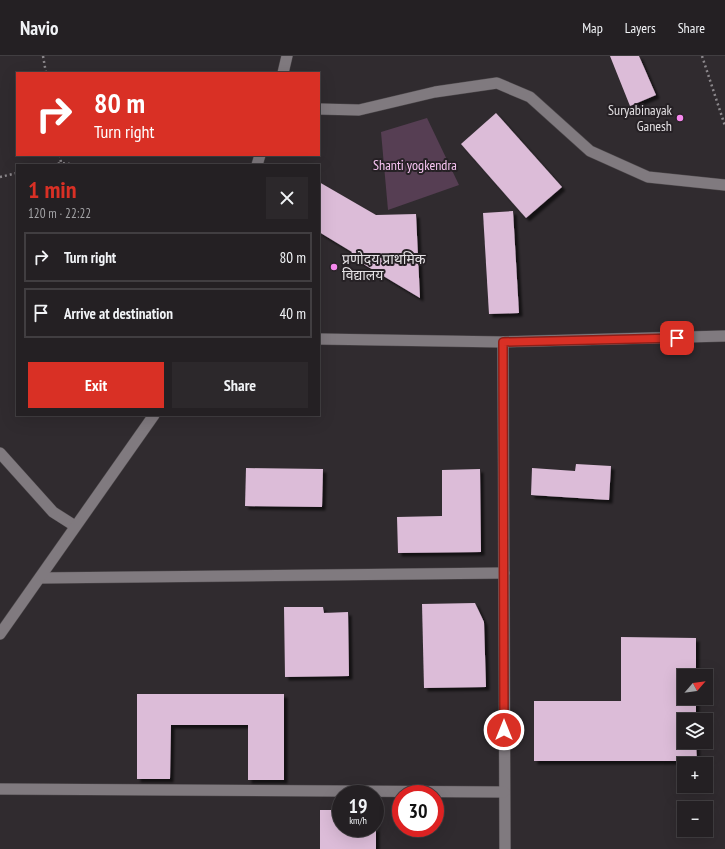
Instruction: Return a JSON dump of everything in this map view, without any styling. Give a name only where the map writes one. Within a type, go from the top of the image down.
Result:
[{"type":"street","points":[[283,72],[287,56]]},
{"type":"street","points":[[320,108],[359,110],[435,92],[497,84],[530,97],[590,151],[648,177],[725,185]]},
{"type":"street","points":[[320,339],[503,342],[725,336]]},
{"type":"street","points":[[503,342],[505,849]]},
{"type":"street","points":[[0,634],[153,416]]},
{"type":"street","points":[[0,453],[52,512],[75,526]]},
{"type":"street","points":[[40,578],[504,573]]},
{"type":"street","points":[[0,789],[504,792]]},
{"type":"path","points":[[43,56],[46,72]]},
{"type":"path","points":[[702,56],[725,126]]},
{"type":"path","points":[[60,156],[62,163]]},
{"type":"path","points":[[58,164],[70,164]]},
{"type":"path","points":[[0,177],[16,173]]},
{"type":"green space","name":"Shanti yogkendra","points":[[427,118],[459,185],[388,210],[381,132]]},
{"type":"building","points":[[610,56],[639,56],[656,95],[630,106]]},
{"type":"building","points":[[496,113],[562,187],[526,218],[461,144]]},
{"type":"building","points":[[320,183],[376,215],[416,214],[420,298],[350,256],[352,252],[320,233]]},
{"type":"building","points":[[513,211],[519,313],[489,314],[483,213]]},
{"type":"building","points":[[576,464],[611,466],[609,500],[531,495],[532,468],[575,471]]},
{"type":"building","points":[[246,468],[323,469],[322,507],[245,506]]},
{"type":"building","points":[[480,469],[481,552],[398,553],[397,517],[442,516],[442,470]]},
{"type":"building","points":[[475,603],[484,622],[486,687],[424,688],[422,604]]},
{"type":"building","points":[[284,607],[323,607],[324,613],[348,612],[349,676],[285,677]]},
{"type":"building","points":[[621,637],[696,638],[696,669],[677,669],[677,705],[696,705],[696,713],[677,713],[677,749],[696,749],[697,757],[677,757],[677,761],[534,761],[534,701],[621,701]]},
{"type":"building","points":[[137,694],[284,694],[284,780],[248,780],[248,725],[171,725],[170,779],[137,779]]},
{"type":"building","points":[[320,810],[332,810],[332,837],[376,837],[376,849],[320,849]]},
{"type":"place","name":"Suryabinayak Ganesh","points":[[680,118]]},
{"type":"place","name":"प्रणोदय प्राथमिक विद्यालय","points":[[334,267]]},
{"type":"route","points":[[504,730],[503,342],[677,338]]}]
